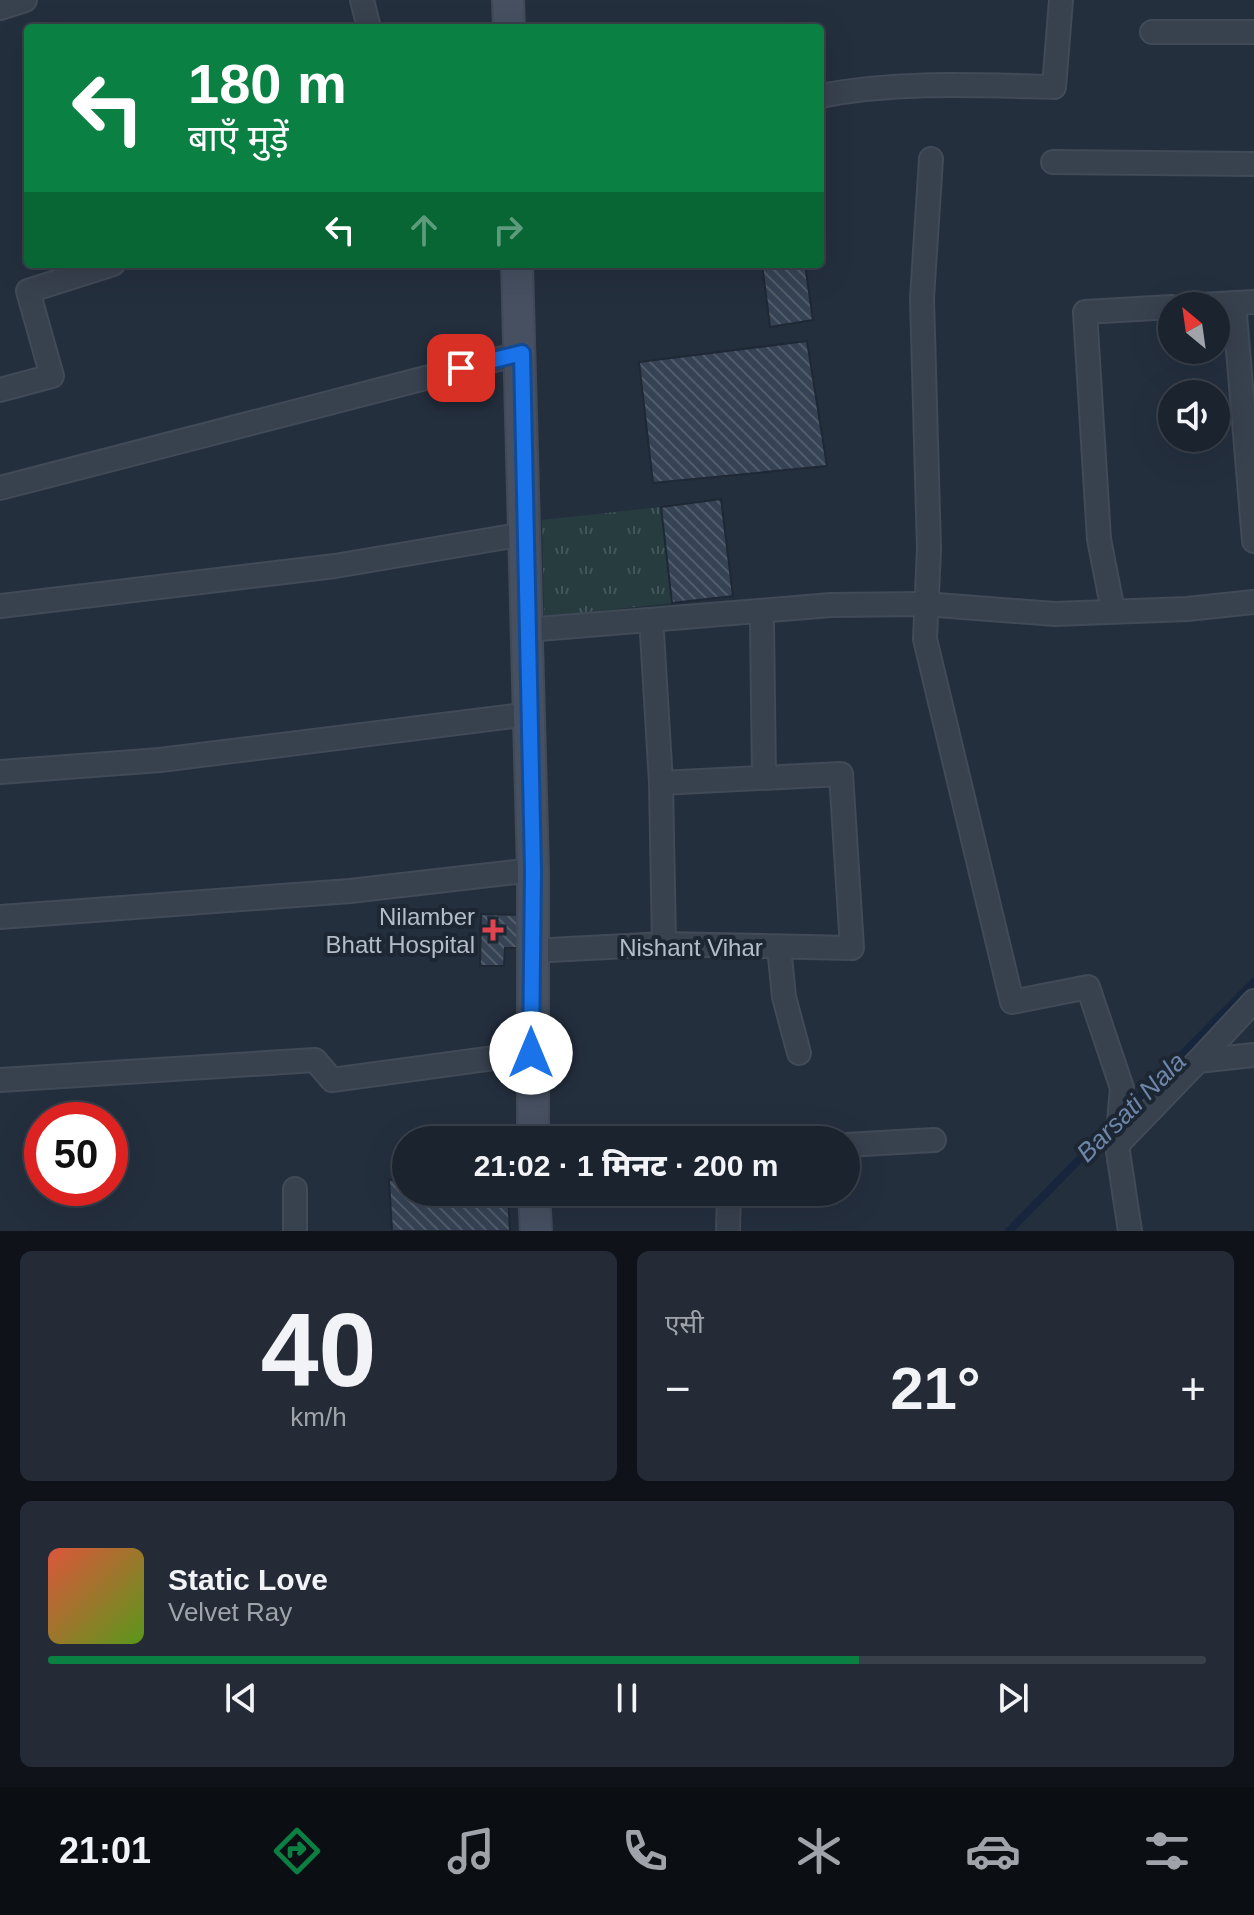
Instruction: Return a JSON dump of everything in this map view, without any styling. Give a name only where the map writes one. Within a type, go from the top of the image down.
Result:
[{"type":"main road","points":[[508,0],[509,24]]},
{"type":"main road","points":[[517,268],[522,353],[533,870],[533,1126]]},
{"type":"main road","points":[[535,1206],[536,1231]]},
{"type":"street","points":[[0,8],[25,0]]},
{"type":"street","points":[[362,0],[368,24]]},
{"type":"street","points":[[824,95],[867,87],[935,84],[1054,87],[1061,0]]},
{"type":"street","points":[[1152,32],[1254,32]]},
{"type":"street","points":[[931,159],[922,298],[929,549],[924,604],[928,654],[1012,1002],[1088,987],[1122,1088],[1118,1139],[1130,1231]]},
{"type":"street","points":[[1053,162],[1254,164]]},
{"type":"street","points":[[0,390],[52,376],[28,291],[100,268]]},
{"type":"street","points":[[1244,302],[1254,541]]},
{"type":"street","points":[[1113,611],[1099,539],[1085,312],[1158,308]]},
{"type":"street","points":[[0,488],[522,353]]},
{"type":"street","points":[[0,606],[335,566],[524,534]]},
{"type":"street","points":[[527,630],[762,608],[924,604],[1028,613],[1254,602]]},
{"type":"street","points":[[661,783],[764,777],[762,624]]},
{"type":"street","points":[[652,633],[661,783],[664,944]]},
{"type":"street","points":[[0,772],[160,760],[530,714]]},
{"type":"street","name":"Nishant Vihar","points":[[531,951],[664,944],[852,948],[841,774],[764,777]]},
{"type":"street","points":[[0,917],[350,891],[533,870]]},
{"type":"street","points":[[779,947],[784,997],[799,1053]]},
{"type":"street","points":[[1118,1139],[1254,1001]]},
{"type":"street","points":[[0,1080],[315,1060],[332,1080],[531,1053]]},
{"type":"street","points":[[1198,1061],[1254,1055]]},
{"type":"street","points":[[860,1144],[934,1140]]},
{"type":"street","points":[[295,1189],[295,1231]]},
{"type":"street","points":[[728,1231],[729,1206]]},
{"type":"green space","points":[[661,507],[672,603],[544,617],[542,520]]},
{"type":"building","points":[[763,268],[806,268],[813,320],[770,327]]},
{"type":"building","points":[[807,341],[827,466],[653,483],[639,362]]},
{"type":"building","points":[[721,499],[733,596],[672,603],[661,507]]},
{"type":"building","points":[[481,914],[525,915],[524,948],[505,948],[504,966],[480,966]]},
{"type":"building","points":[[389,1180],[392,1180],[392,1206],[509,1206],[510,1231],[392,1231]]},
{"type":"waterway","name":"Barsati Nala","points":[[1125,1112],[1254,982]]},
{"type":"waterway","name":"Barsati Nala","points":[[1009,1231],[1113,1125]]},
{"type":"place","name":"Nilamber Bhatt Hospital","points":[[493,930]]},
{"type":"route","points":[[461,368],[522,353],[533,870],[531,1053]]}]
